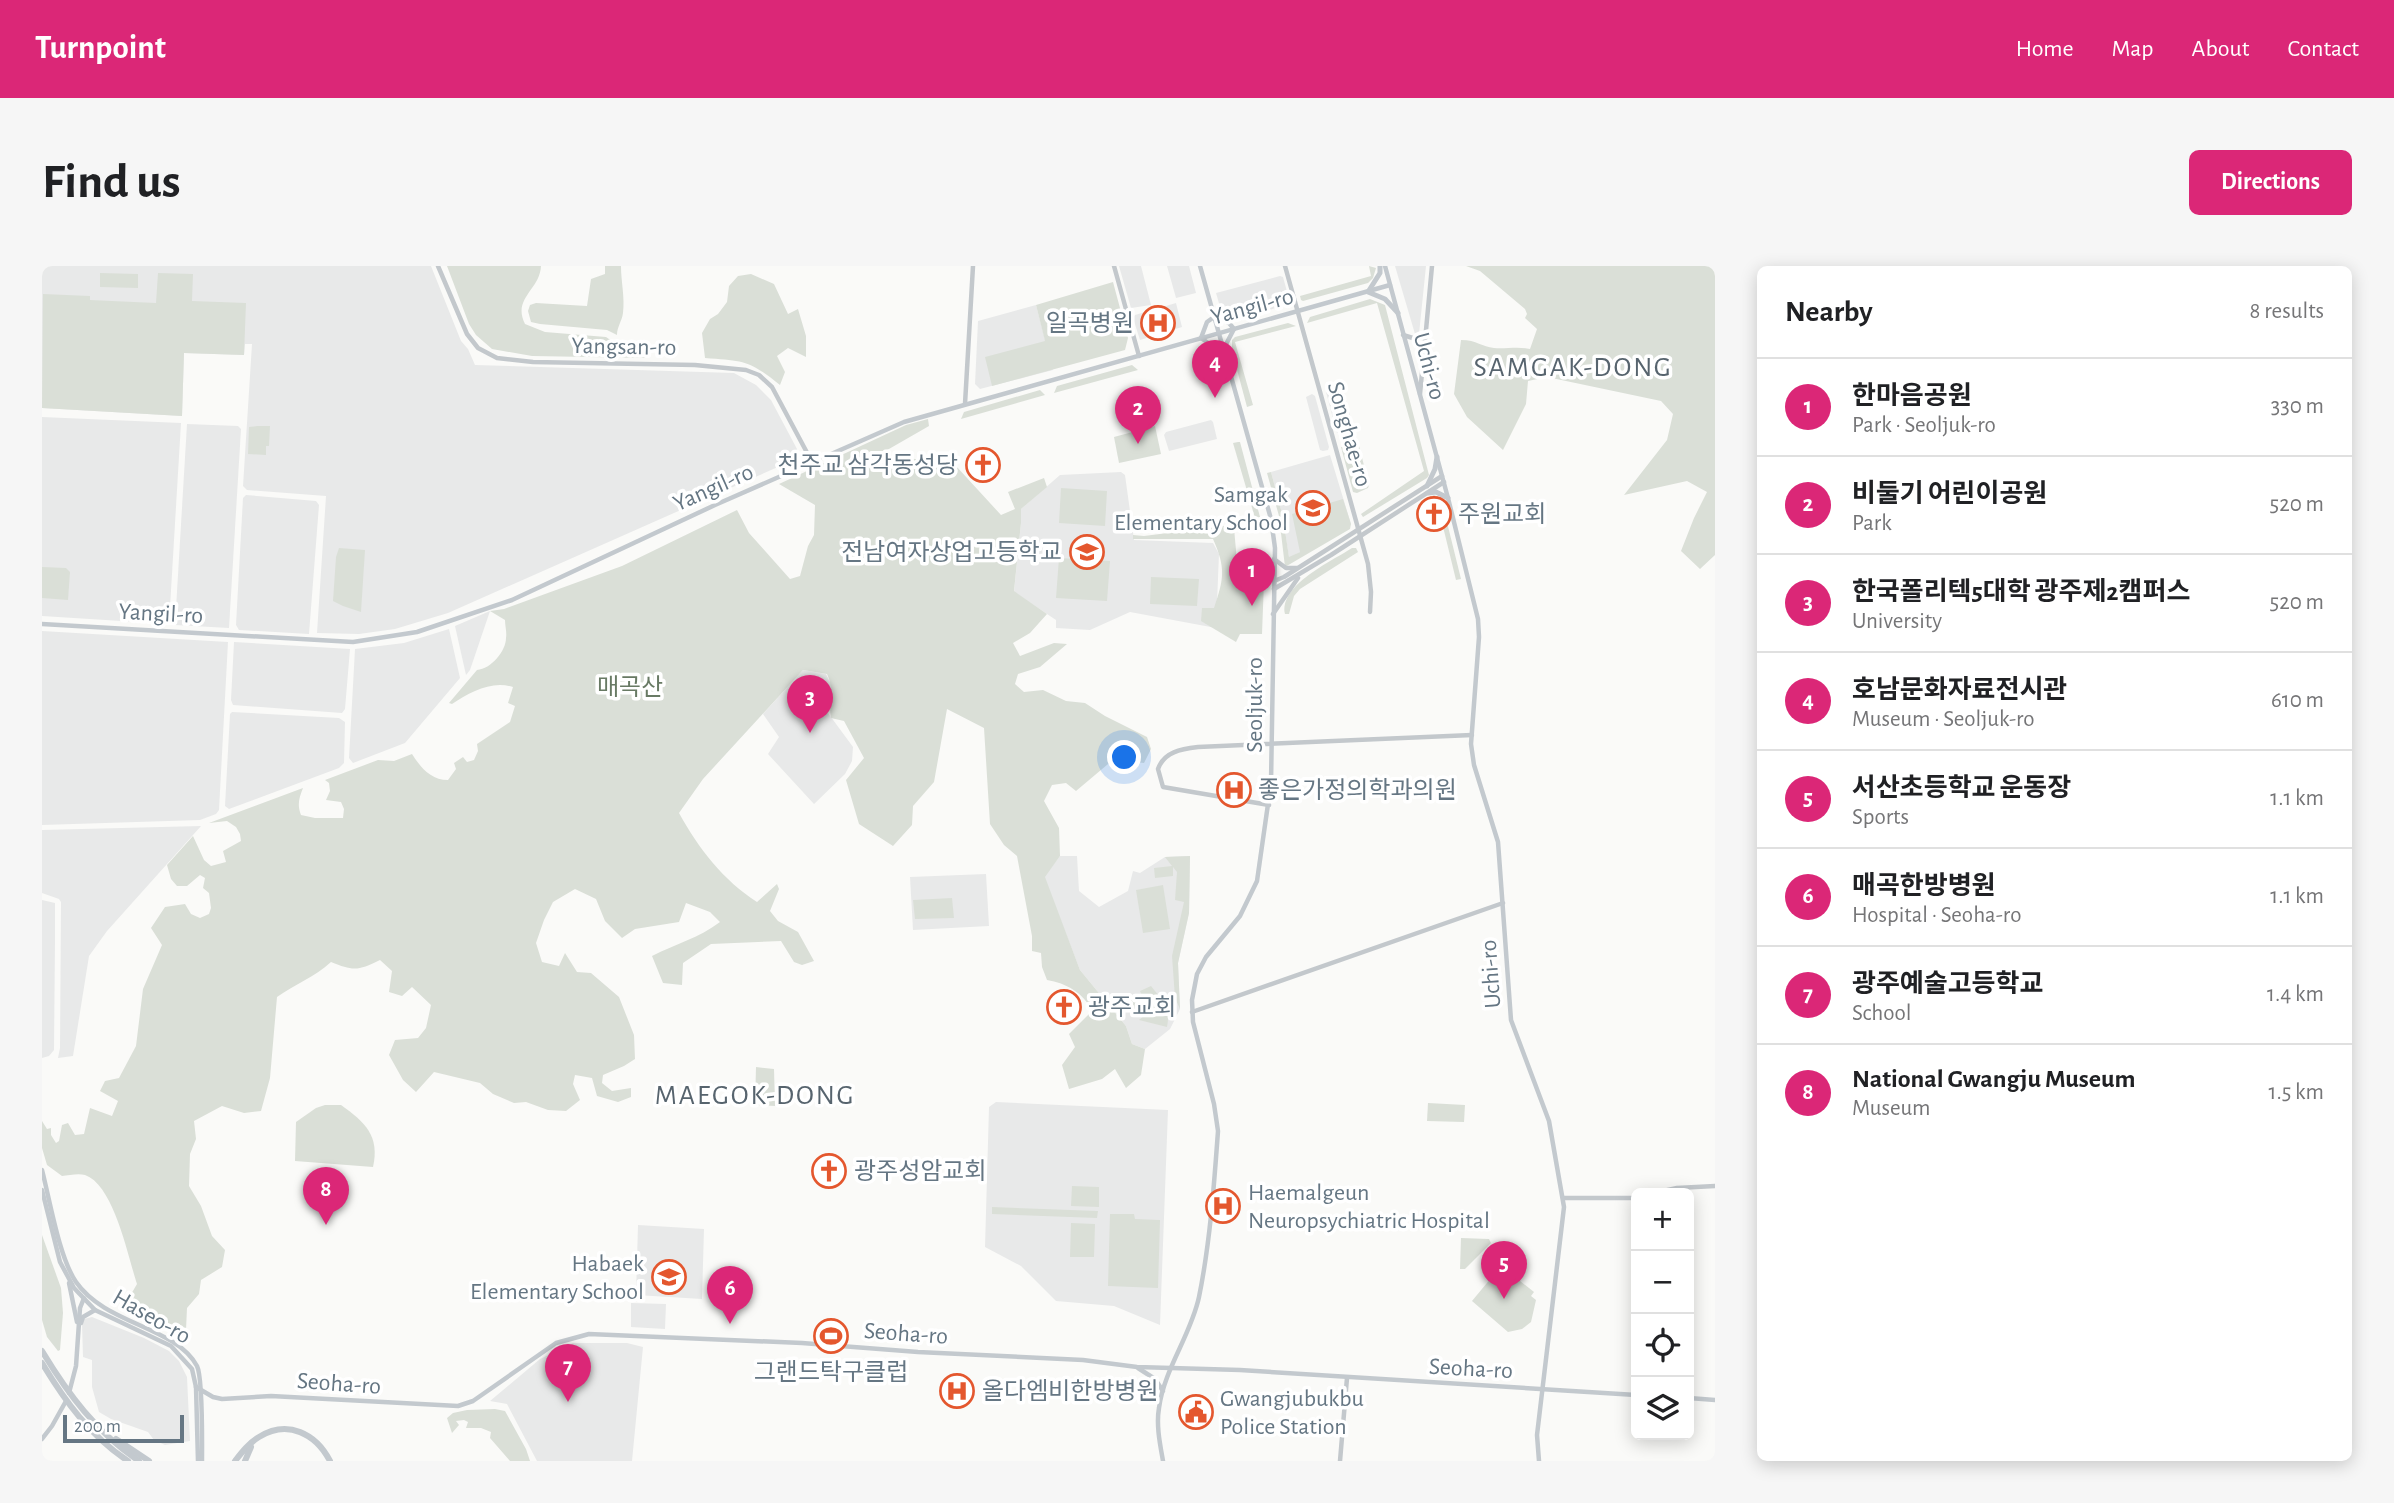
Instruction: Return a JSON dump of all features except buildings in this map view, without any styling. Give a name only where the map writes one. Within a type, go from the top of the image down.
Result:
[{"type":"highway","points":[[42,1351],[80,1408],[118,1447],[139,1461]]},
{"type":"highway","points":[[42,1363],[71,1408],[90,1429],[128,1461]]},
{"type":"highway","points":[[93,1422],[135,1454],[149,1461]]},
{"type":"highway","points":[[235,1461],[259,1436],[288,1430],[305,1433],[313,1438],[321,1445],[328,1461]]},
{"type":"highway","points":[[246,1461],[251,1448],[261,1439],[289,1433],[307,1439],[328,1461]]},
{"type":"main road","name":"Seoljuk-ro","points":[[1163,1461],[1158,1418],[1163,1391],[1191,1322],[1199,1294],[1218,1131],[1216,1111],[1192,1012],[1195,982],[1206,957],[1236,922],[1253,892],[1269,805],[1272,744],[1272,650],[1275,617],[1273,581],[1276,555],[1271,519],[1200,266]]},
{"type":"main road","points":[[1382,266],[1368,292],[1385,299],[1398,313]]},
{"type":"main road","name":"Uchi-ro","points":[[1382,266],[1390,285],[1444,482],[1479,624],[1472,735],[1474,765],[1497,835],[1511,1020],[1549,1121],[1563,1198],[1562,1231],[1537,1435],[1539,1461]]},
{"type":"main road","name":"Yangil-ro","points":[[42,624],[346,642],[397,636],[441,625],[512,600],[715,505],[904,422],[1390,285]]},
{"type":"main road","points":[[1214,317],[1229,323],[1234,329],[1223,350],[1201,338],[1207,322],[1214,317]]},
{"type":"main road","points":[[1437,457],[1427,489],[1448,498]]},
{"type":"main road","name":"Haseo-ro","points":[[42,1170],[69,1271],[85,1297],[172,1341],[185,1351],[198,1367],[200,1460]]},
{"type":"main road","name":"Haseo-ro","points":[[42,1190],[60,1262],[68,1279],[96,1310],[171,1346],[192,1370],[198,1389]]},
{"type":"main road","points":[[68,1279],[78,1330]]},
{"type":"main road","points":[[42,1438],[52,1426],[68,1396],[77,1355],[80,1308],[85,1297]]},
{"type":"main road","points":[[78,1330],[83,1317],[96,1310]]},
{"type":"main road","name":"Seoha-ro","points":[[198,1389],[222,1399],[271,1396],[458,1406],[473,1401],[556,1343],[589,1334],[802,1343],[1083,1360],[1137,1367],[1240,1370],[1631,1395]]},
{"type":"main road","points":[[1137,1367],[1153,1377],[1163,1391]]},
{"type":"main road","points":[[1694,1398],[1715,1400]]},
{"type":"street","name":"Yangsan-ro","points":[[438,266],[467,334],[478,348],[497,358],[533,362],[695,365],[746,370],[759,375],[772,387],[812,462]]},
{"type":"street","points":[[965,404],[973,266]]},
{"type":"street","points":[[1114,266],[1139,356]]},
{"type":"street","name":"Songhae-ro","points":[[1285,266],[1361,535],[1370,576],[1370,612]]},
{"type":"street","points":[[1420,396],[1432,266]]},
{"type":"street","points":[[1404,335],[1416,339],[1420,338],[1425,330]]},
{"type":"street","points":[[1273,589],[1361,535],[1442,476]]},
{"type":"street","points":[[1273,581],[1427,489],[1444,482]]},
{"type":"street","points":[[1274,559],[1286,568],[1298,568]]},
{"type":"street","points":[[1273,615],[1303,573]]},
{"type":"street","points":[[1269,805],[1163,788],[1158,769],[1164,758],[1188,748],[1472,735]]},
{"type":"street","points":[[1192,1012],[1503,903]]},
{"type":"street","points":[[1677,1188],[1715,1186]]},
{"type":"street","points":[[1563,1198],[1631,1198]]},
{"type":"street","points":[[1340,1461],[1347,1378]]},
{"type":"shaded area","points":[[42,266],[431,266],[461,341],[475,365],[734,373],[756,385],[771,400],[797,449],[796,459],[448,613],[395,629],[359,634],[317,633],[326,496],[247,490],[243,486],[252,344],[245,344],[244,355],[184,353],[182,416],[42,408]]},
{"type":"shaded area","points":[[1119,266],[1141,266],[1151,305],[1131,308]]},
{"type":"shaded area","points":[[1167,266],[1189,266],[1196,293],[1176,298]]},
{"type":"shaded area","points":[[1395,266],[1426,266],[1419,334],[1415,334]]},
{"type":"shaded area","points":[[1283,277],[1289,299],[1286,305],[1231,321],[1223,317],[1216,293]]},
{"type":"shaded area","points":[[1176,303],[1182,327],[1140,340],[1133,318],[1135,315]]},
{"type":"shaded area","points":[[1036,305],[1053,370],[980,389],[975,384],[978,321]]},
{"type":"shaded area","points":[[1340,385],[1354,429],[1337,433],[1326,392],[1328,388]]},
{"type":"shaded area","points":[[1312,394],[1315,396],[1328,450],[1320,450],[1306,397]]},
{"type":"shaded area","points":[[42,417],[181,423],[169,624],[42,616]]},
{"type":"shaded area","points":[[1211,420],[1217,439],[1169,451],[1164,435],[1166,432]]},
{"type":"shaded area","points":[[187,424],[238,426],[241,429],[229,628],[175,625]]},
{"type":"shaded area","name":"Samgak Elementary School","points":[[1330,455],[1351,524],[1289,558],[1283,517],[1271,472]]},
{"type":"shaded area","points":[[1121,472],[1125,475],[1134,540],[1213,543],[1219,554],[1216,628],[1130,612],[1090,630],[1056,628],[1056,620],[1014,592],[1021,509],[1060,475]]},
{"type":"shaded area","points":[[246,495],[316,501],[319,505],[309,634],[239,630],[236,625],[243,498]]},
{"type":"shaded area","points":[[490,611],[470,670],[466,675],[455,626]]},
{"type":"shaded area","points":[[449,629],[460,678],[405,743],[353,763],[349,758],[355,649],[404,643]]},
{"type":"shaded area","points":[[42,631],[228,642],[219,810],[216,814],[200,820],[42,825]]},
{"type":"shaded area","points":[[234,642],[350,649],[345,709],[342,713],[233,705]]},
{"type":"shaded area","points":[[803,670],[826,674],[832,686],[825,709],[853,747],[852,761],[845,774],[814,804],[768,754],[779,737],[763,714]]},
{"type":"shaded area","points":[[232,712],[339,718],[345,722],[344,763],[339,768],[229,809],[225,806]]},
{"type":"shaded area","points":[[201,826],[107,931],[89,956],[73,1056],[58,1058],[61,902],[42,893],[42,830]]},
{"type":"shaded area","points":[[1060,856],[1077,856],[1079,891],[1099,907],[1128,891],[1133,871],[1140,873],[1165,857],[1190,856],[1189,913],[1178,963],[1180,1009],[1170,1029],[1145,1049],[1132,1044],[1126,1026],[1080,970],[1044,877]]},
{"type":"shaded area","points":[[986,874],[989,926],[913,930],[910,877]]},
{"type":"shaded area","points":[[42,900],[55,903],[55,941],[54,1050],[49,1056],[42,1058]]},
{"type":"shaded area","points":[[996,1102],[1168,1110],[1160,1325],[1114,1306],[1056,1301],[1021,1266],[985,1247],[989,1107]]},
{"type":"shaded area","name":"Habaek Elementary School","points":[[638,1225],[704,1229],[702,1299],[636,1295]]},
{"type":"shaded area","points":[[631,1303],[666,1304],[665,1329],[631,1327]]},
{"type":"shaded area","points":[[92,1317],[144,1338],[169,1351],[179,1361],[187,1377],[190,1441],[165,1445],[154,1440],[148,1432],[99,1412],[92,1387],[92,1360],[83,1357],[82,1324],[84,1319]]},
{"type":"shaded area","points":[[573,1343],[627,1343],[643,1347],[632,1461],[537,1461],[507,1404],[490,1401],[540,1359]]},
{"type":"green space","points":[[447,266],[541,266],[536,282],[522,307],[525,324],[545,332],[606,337],[625,350],[645,351],[646,358],[532,356],[492,349],[476,335],[469,324]]},
{"type":"green space","points":[[605,266],[621,266],[623,307],[617,335],[607,330],[531,322],[528,311],[530,305],[536,303],[587,306],[591,279],[605,274]]},
{"type":"green space","points":[[1369,266],[1376,268],[1368,283],[1301,300],[1300,296],[1371,276]]},
{"type":"green space","points":[[1466,266],[1715,266],[1715,555],[1700,569],[1681,551],[1707,492],[1687,481],[1624,495],[1667,440],[1673,414],[1661,401],[1547,377],[1528,381],[1526,404],[1503,450],[1467,417],[1454,394],[1461,340],[1494,348],[1530,349],[1537,329],[1525,318],[1525,309],[1480,271]]},
{"type":"green space","points":[[100,273],[138,274],[138,288],[100,287]]},
{"type":"green space","points":[[158,273],[193,274],[192,301],[246,303],[244,355],[184,353],[182,416],[42,408],[43,294],[90,296],[90,300],[156,303]]},
{"type":"green space","points":[[751,274],[774,284],[788,314],[798,309],[806,336],[806,357],[788,348],[777,356],[785,372],[780,385],[746,363],[705,358],[702,333],[710,319],[718,314],[727,302],[729,286],[738,276]]},
{"type":"green space","points":[[1113,282],[1128,338],[1125,350],[992,386],[985,357],[1045,341],[1036,305]]},
{"type":"green space","points":[[1370,299],[1385,305],[1429,475],[1363,517],[1361,514],[1424,471],[1377,303],[1307,323],[1310,317]]},
{"type":"green space","points":[[1288,323],[1296,326],[1235,342],[1253,405],[1247,407],[1232,351],[1232,340]]},
{"type":"green space","points":[[1132,365],[1138,370],[1054,393],[1057,386]]},
{"type":"green space","points":[[1040,390],[1045,395],[961,419],[964,412]]},
{"type":"green space","name":"매곡산","points":[[928,419],[929,426],[882,453],[919,459],[956,458],[956,466],[1001,515],[1015,509],[1008,492],[1044,478],[1047,487],[1021,509],[1014,591],[1047,614],[1030,633],[1013,643],[1020,656],[1054,643],[1067,644],[1040,667],[1018,674],[1015,684],[1024,692],[1043,690],[1066,701],[1085,703],[1147,737],[1151,749],[1144,763],[1114,759],[1076,791],[1066,783],[1052,785],[1044,801],[1059,828],[1060,856],[1045,877],[1080,970],[1126,1026],[1132,1044],[1145,1049],[1141,1075],[1126,1088],[1115,1069],[1102,1079],[1069,1089],[1062,1065],[1075,1047],[1069,1034],[1092,1011],[1074,990],[1047,980],[1041,953],[1032,951],[1032,936],[1017,856],[1004,845],[990,824],[984,728],[947,709],[934,782],[913,806],[912,825],[893,846],[859,824],[846,780],[864,758],[844,721],[831,718],[831,685],[827,674],[803,670],[703,779],[679,813],[713,863],[733,884],[757,902],[777,884],[779,889],[770,911],[778,921],[798,932],[814,961],[802,965],[794,962],[781,941],[711,944],[683,963],[682,985],[663,983],[652,956],[695,937],[720,922],[710,912],[686,903],[679,922],[635,929],[622,938],[605,921],[596,899],[575,889],[553,902],[536,943],[542,962],[559,966],[565,953],[577,972],[591,973],[619,997],[634,1035],[635,1059],[603,1075],[602,1083],[612,1091],[631,1088],[631,1097],[618,1102],[597,1096],[592,1078],[575,1075],[573,1084],[580,1100],[566,1111],[548,1110],[526,1102],[514,1103],[493,1094],[480,1083],[434,1072],[416,1092],[403,1080],[389,1055],[395,1040],[418,1038],[426,1028],[431,1005],[412,987],[402,996],[389,992],[392,971],[380,960],[356,968],[331,962],[277,997],[270,1078],[261,1111],[244,1113],[222,1106],[194,1121],[196,1139],[190,1154],[189,1186],[201,1206],[212,1236],[225,1250],[222,1267],[201,1280],[199,1294],[187,1308],[186,1330],[169,1327],[114,1299],[130,1296],[137,1284],[112,1207],[95,1181],[83,1174],[62,1176],[47,1165],[42,1148],[42,1121],[47,1129],[51,1128],[51,1135],[56,1143],[59,1141],[62,1125],[68,1123],[75,1135],[84,1134],[90,1108],[112,1116],[118,1101],[100,1091],[105,1081],[119,1078],[136,1046],[143,989],[162,945],[151,928],[165,907],[185,904],[191,914],[200,918],[209,914],[211,908],[209,893],[203,888],[205,878],[200,875],[187,886],[177,886],[171,879],[167,865],[193,836],[204,860],[211,866],[226,862],[223,851],[241,841],[240,834],[236,827],[227,821],[209,823],[303,788],[299,802],[301,815],[343,818],[344,809],[341,802],[326,800],[330,791],[329,783],[325,780],[378,760],[394,761],[412,754],[427,772],[436,778],[448,780],[456,769],[454,763],[463,757],[467,762],[474,760],[478,751],[477,744],[510,722],[515,706],[508,703],[513,687],[505,685],[481,688],[452,704],[449,703],[477,670],[497,659],[503,648],[506,636],[505,620],[490,611],[504,609],[622,566],[737,510],[749,533],[790,579],[800,576],[808,546],[814,535],[815,505],[779,484],[906,425]]},
{"type":"green space","points":[[270,426],[266,455],[248,454],[249,427]]},
{"type":"green space","points":[[1155,426],[1161,454],[1119,463],[1114,437]]},
{"type":"green space","points":[[1240,442],[1260,517],[1255,518],[1233,443]]},
{"type":"green space","points":[[1358,442],[1369,485],[1357,493],[1353,492],[1341,447]]},
{"type":"green space","points":[[1271,472],[1283,517],[1289,557],[1300,552],[1292,514],[1343,499],[1351,524],[1350,529],[1285,567],[1279,516],[1267,473]]},
{"type":"green space","points":[[1061,488],[1107,491],[1105,526],[1059,523]]},
{"type":"green space","points":[[1434,495],[1441,498],[1461,579],[1456,580],[1437,502],[1427,507],[1424,500]]},
{"type":"green space","points":[[1231,525],[1234,528],[1238,573],[1243,578],[1264,581],[1262,634],[1240,634],[1236,642],[1201,621],[1202,608],[1214,608],[1222,581],[1222,566],[1213,539],[1133,539],[1133,535],[1144,536]]},
{"type":"green space","points":[[339,548],[365,550],[361,612],[333,601]]},
{"type":"green space","points":[[1352,548],[1356,548],[1358,552],[1300,589],[1294,596],[1289,614],[1285,614],[1285,603],[1298,584]]},
{"type":"green space","points":[[1059,558],[1110,561],[1107,601],[1056,598]]},
{"type":"green space","points":[[42,567],[66,568],[70,572],[68,600],[42,598]]},
{"type":"green space","points":[[1151,577],[1199,579],[1197,606],[1150,604]]},
{"type":"green space","points":[[1190,856],[1189,913],[1178,963],[1180,1009],[1175,998],[1172,956],[1184,902],[1175,900],[1177,872],[1173,867],[1173,876],[1155,878],[1154,868],[1172,866],[1165,857]]},
{"type":"green space","points":[[1163,885],[1170,929],[1143,933],[1136,890]]},
{"type":"green space","points":[[952,898],[954,918],[915,919],[913,900]]},
{"type":"green space","points":[[1151,986],[1167,1009],[1167,1027],[1139,1020],[1144,1016],[1143,1012],[1137,1014],[1129,998],[1135,995],[1143,1011],[1148,1009],[1140,991]]},
{"type":"green space","points":[[756,1067],[774,1069],[775,1106],[755,1105]]},
{"type":"green space","points":[[1428,1103],[1465,1105],[1464,1122],[1427,1121]]},
{"type":"green space","points":[[325,1105],[341,1105],[364,1124],[374,1147],[373,1167],[295,1161],[296,1122]]},
{"type":"green space","points":[[1072,1186],[1099,1187],[1099,1207],[1071,1206]]},
{"type":"green space","points":[[992,1207],[1098,1211],[1097,1218],[992,1214]]},
{"type":"green space","points":[[1110,1214],[1134,1214],[1135,1219],[1160,1220],[1158,1288],[1108,1286]]},
{"type":"green space","points":[[1071,1223],[1095,1224],[1094,1257],[1070,1257]]},
{"type":"green space","points":[[42,1235],[61,1288],[63,1313],[58,1351],[47,1337],[42,1320]]},
{"type":"green space","points":[[1461,1238],[1489,1239],[1491,1243],[1465,1269],[1460,1269]]},
{"type":"green space","points":[[1501,1266],[1534,1292],[1531,1296],[1536,1300],[1531,1322],[1522,1329],[1508,1332],[1472,1301]]},
{"type":"green space","points":[[495,1409],[505,1411],[530,1461],[510,1461],[490,1438],[491,1432],[481,1428],[466,1428],[468,1422],[464,1420],[456,1421],[459,1425],[452,1433],[447,1418],[453,1413]]},
{"type":"place","name":"일곡병원","points":[[1158,323]]},
{"type":"place","name":"호남문화자료전시관","points":[[1215,398]]},
{"type":"place","name":"비둘기 어린이공원","points":[[1138,444]]},
{"type":"place","name":"천주교 삼각동성당","points":[[983,465]]},
{"type":"place","name":"Samgak Elementary School","points":[[1313,508]]},
{"type":"place","name":"주원교회","points":[[1434,514]]},
{"type":"place","name":"전남여자상업고등학교","points":[[1087,552]]},
{"type":"place","name":"한마음공원","points":[[1252,606]]},
{"type":"place","name":"한국폴리텍5대학 광주제2캠퍼스","points":[[810,733]]},
{"type":"place","name":"좋은가정의학과의원","points":[[1234,790]]},
{"type":"place","name":"광주교회","points":[[1064,1007]]},
{"type":"place","name":"광주성암교회","points":[[829,1171]]},
{"type":"place","name":"Haemalgeun Neuropsychiatric Hospital","points":[[1223,1206]]},
{"type":"place","name":"National Gwangju Museum","points":[[326,1225]]},
{"type":"place","name":"Habaek Elementary School","points":[[669,1277]]},
{"type":"place","name":"서산초등학교 운동장","points":[[1504,1299]]},
{"type":"place","name":"매곡한방병원","points":[[730,1324]]},
{"type":"place","name":"그랜드탁구클럽","points":[[831,1336]]},
{"type":"place","name":"올다엠비한방병원","points":[[957,1391]]},
{"type":"place","name":"광주예술고등학교","points":[[568,1402]]},
{"type":"place","name":"Gwangjubukbu Police Station","points":[[1196,1412]]},
{"type":"district","name":"SAMGAK-DONG","points":[[1573,366]]},
{"type":"district","name":"MAEGOK-DONG","points":[[755,1094]]}]
